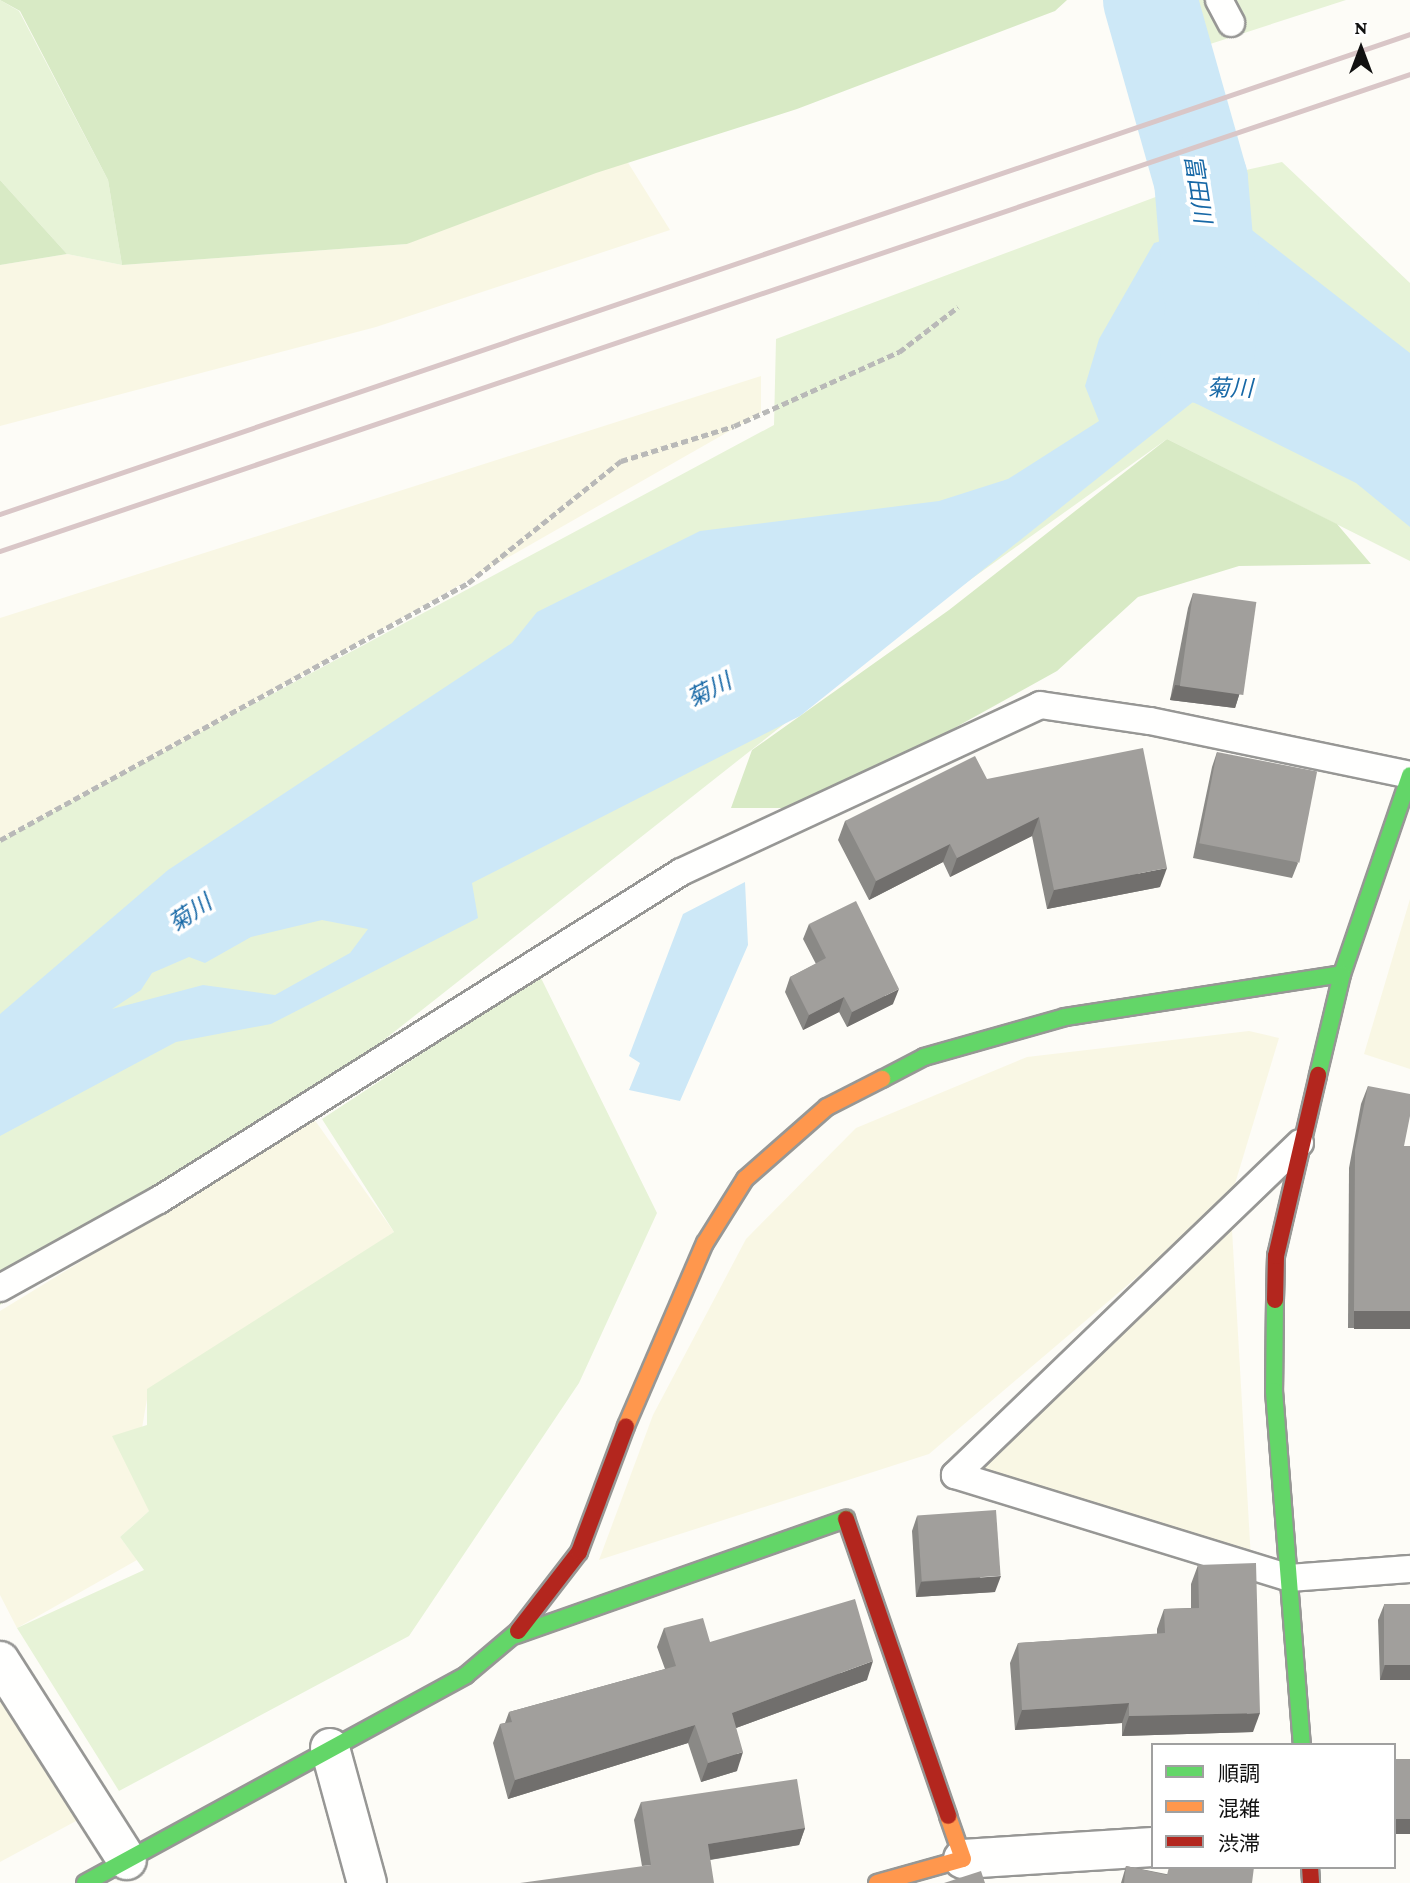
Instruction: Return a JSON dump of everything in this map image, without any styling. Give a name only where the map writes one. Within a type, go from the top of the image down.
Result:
[{"type":"street","points":[[1302,1743],[1274,1391],[1276,1256],[1300,1143],[1342,974],[1410,775]]},
{"type":"street","points":[[85,1883],[466,1675],[513,1636],[579,1552],[705,1243],[745,1180],[827,1107],[924,1057],[1065,1017],[1342,974]]},
{"type":"street","points":[[513,1636],[844,1514],[962,1859]]},
{"type":"street","points":[[0,1661],[127,1860]]},
{"type":"street","points":[[330,1748],[367,1883]]},
{"type":"street","points":[[877,1883],[962,1859],[1015,1869],[1151,1847]]},
{"type":"lane","points":[[1219,0],[1231,23]]},
{"type":"lane","points":[[0,1287],[159,1200],[681,872],[1040,705],[1150,721],[1410,775]]},
{"type":"lane","points":[[1300,1143],[955,1475],[1289,1578],[1410,1569]]},
{"type":"path","points":[[0,840],[468,583],[621,461],[734,426],[899,352],[958,307]]},
{"type":"shaded area","points":[[612,137],[670,230],[376,327],[0,426],[0,265],[67,254],[122,265],[407,244]]},
{"type":"shaded area","points":[[761,376],[761,413],[192,738],[0,840],[0,618]]},
{"type":"shaded area","points":[[1410,899],[1410,1069],[1364,1054]]},
{"type":"shaded area","points":[[1249,1031],[1279,1038],[1231,1197],[929,1454],[599,1560],[653,1415],[746,1239],[856,1128],[1027,1057]]},
{"type":"shaded area","points":[[314,1119],[394,1232],[147,1399],[141,1434],[149,1511],[120,1537],[137,1560],[17,1628],[0,1595],[0,1311]]},
{"type":"shaded area","points":[[1231,1212],[1252,1577],[944,1466]]},
{"type":"shaded area","points":[[0,1676],[89,1814],[0,1862]]},
{"type":"green space","points":[[0,0],[19,11],[108,180],[122,265],[67,254],[0,180]]},
{"type":"green space","points":[[0,0],[1067,0],[1055,11],[797,109],[596,173],[407,244],[122,265],[108,180],[20,11]]},
{"type":"green space","points":[[1190,0],[1346,0],[1204,46]]},
{"type":"green space","points":[[1282,162],[1410,283],[1410,561],[1167,439],[935,605],[299,1107],[0,1305],[0,840],[774,425],[776,339],[1201,180]]},
{"type":"green space","points":[[0,180],[67,254],[0,265]]},
{"type":"green space","points":[[1167,439],[1337,524],[1371,564],[1239,566],[1138,597],[1057,671],[810,808],[731,808],[752,750],[949,610]]},
{"type":"green space","points":[[540,976],[657,1213],[579,1383],[409,1636],[119,1791],[17,1628],[144,1570],[120,1537],[149,1511],[112,1436],[147,1425],[147,1389],[394,1232],[322,1119]]},
{"type":"water","name":"菊川","points":[[1239,220],[1410,353],[1410,527],[1356,483],[1193,402],[800,716],[472,883],[478,918],[271,1024],[176,1042],[0,1136],[0,1014],[168,870],[512,643],[537,612],[700,531],[939,501],[1008,479],[1099,421],[1085,386],[1099,339],[1154,243]],"holes":[[[322,920],[368,929],[350,953],[275,995],[203,985],[112,1009],[141,990],[152,973],[189,957],[205,963],[251,937]]]},
{"type":"water","points":[[745,882],[748,945],[680,1101],[629,1090],[640,1063],[629,1056],[683,914]]},
{"type":"building","points":[[1193,593],[1256,602],[1243,695],[1180,686]]},
{"type":"building","points":[[1143,748],[1167,868],[1054,890],[1039,817],[957,858],[950,844],[876,881],[845,821],[975,756],[987,779]]},
{"type":"building","points":[[1217,752],[1317,771],[1299,863],[1199,843]]},
{"type":"building","points":[[856,901],[899,989],[852,1012],[844,997],[809,1015],[790,977],[826,958],[809,924]]},
{"type":"building","points":[[1368,1086],[1410,1094],[1410,1116],[1404,1146],[1410,1146],[1410,1311],[1354,1311],[1355,1150]]},
{"type":"building","points":[[996,1510],[1001,1576],[922,1581],[917,1516]]},
{"type":"building","points":[[1256,1563],[1260,1713],[1129,1716],[1129,1703],[1022,1710],[1018,1643],[1165,1633],[1164,1609],[1199,1608],[1198,1565]]},
{"type":"building","points":[[855,1599],[873,1661],[732,1713],[743,1752],[708,1763],[695,1725],[515,1780],[500,1724],[512,1722],[509,1712],[676,1666],[664,1628],[703,1618],[710,1642]]},
{"type":"building","points":[[1384,1604],[1410,1604],[1410,1665],[1384,1665]]},
{"type":"building","points":[[1396,1759],[1410,1759],[1410,1819],[1396,1819]]},
{"type":"building","points":[[797,1779],[805,1828],[708,1844],[714,1883],[520,1883],[651,1865],[641,1802]]},
{"type":"building","points":[[1126,1866],[1167,1875],[1168,1869],[1254,1869],[1252,1883],[1124,1883]]},
{"type":"building","points":[[981,1871],[985,1883],[944,1883]]},
{"type":"waterway","name":"富田川","points":[[1150,0],[1201,180],[1212,312],[1207,358]]},
{"type":"railway","points":[[0,514],[1410,34]]},
{"type":"railway","points":[[0,551],[1410,74]]},
{"type":"traffic: fast","points":[[1318,1075],[1342,974],[1410,775]]},
{"type":"traffic: fast","points":[[882,1079],[924,1057],[1065,1017],[1342,974]]},
{"type":"traffic: fast","points":[[1275,1300],[1274,1391],[1302,1743]]},
{"type":"traffic: fast","points":[[516,1635],[846,1519]]},
{"type":"traffic: fast","points":[[85,1883],[466,1675],[518,1631]]},
{"type":"traffic: slow","points":[[626,1426],[705,1243],[745,1179],[827,1107],[882,1079]]},
{"type":"traffic: slow","points":[[877,1883],[963,1859],[948,1816]]},
{"type":"traffic: jam","points":[[1275,1300],[1276,1256],[1318,1075]]},
{"type":"traffic: jam","points":[[518,1631],[579,1552],[626,1426]]},
{"type":"traffic: jam","points":[[846,1519],[948,1816]]},
{"type":"traffic: jam","points":[[1310,1869],[1311,1883]]}]
